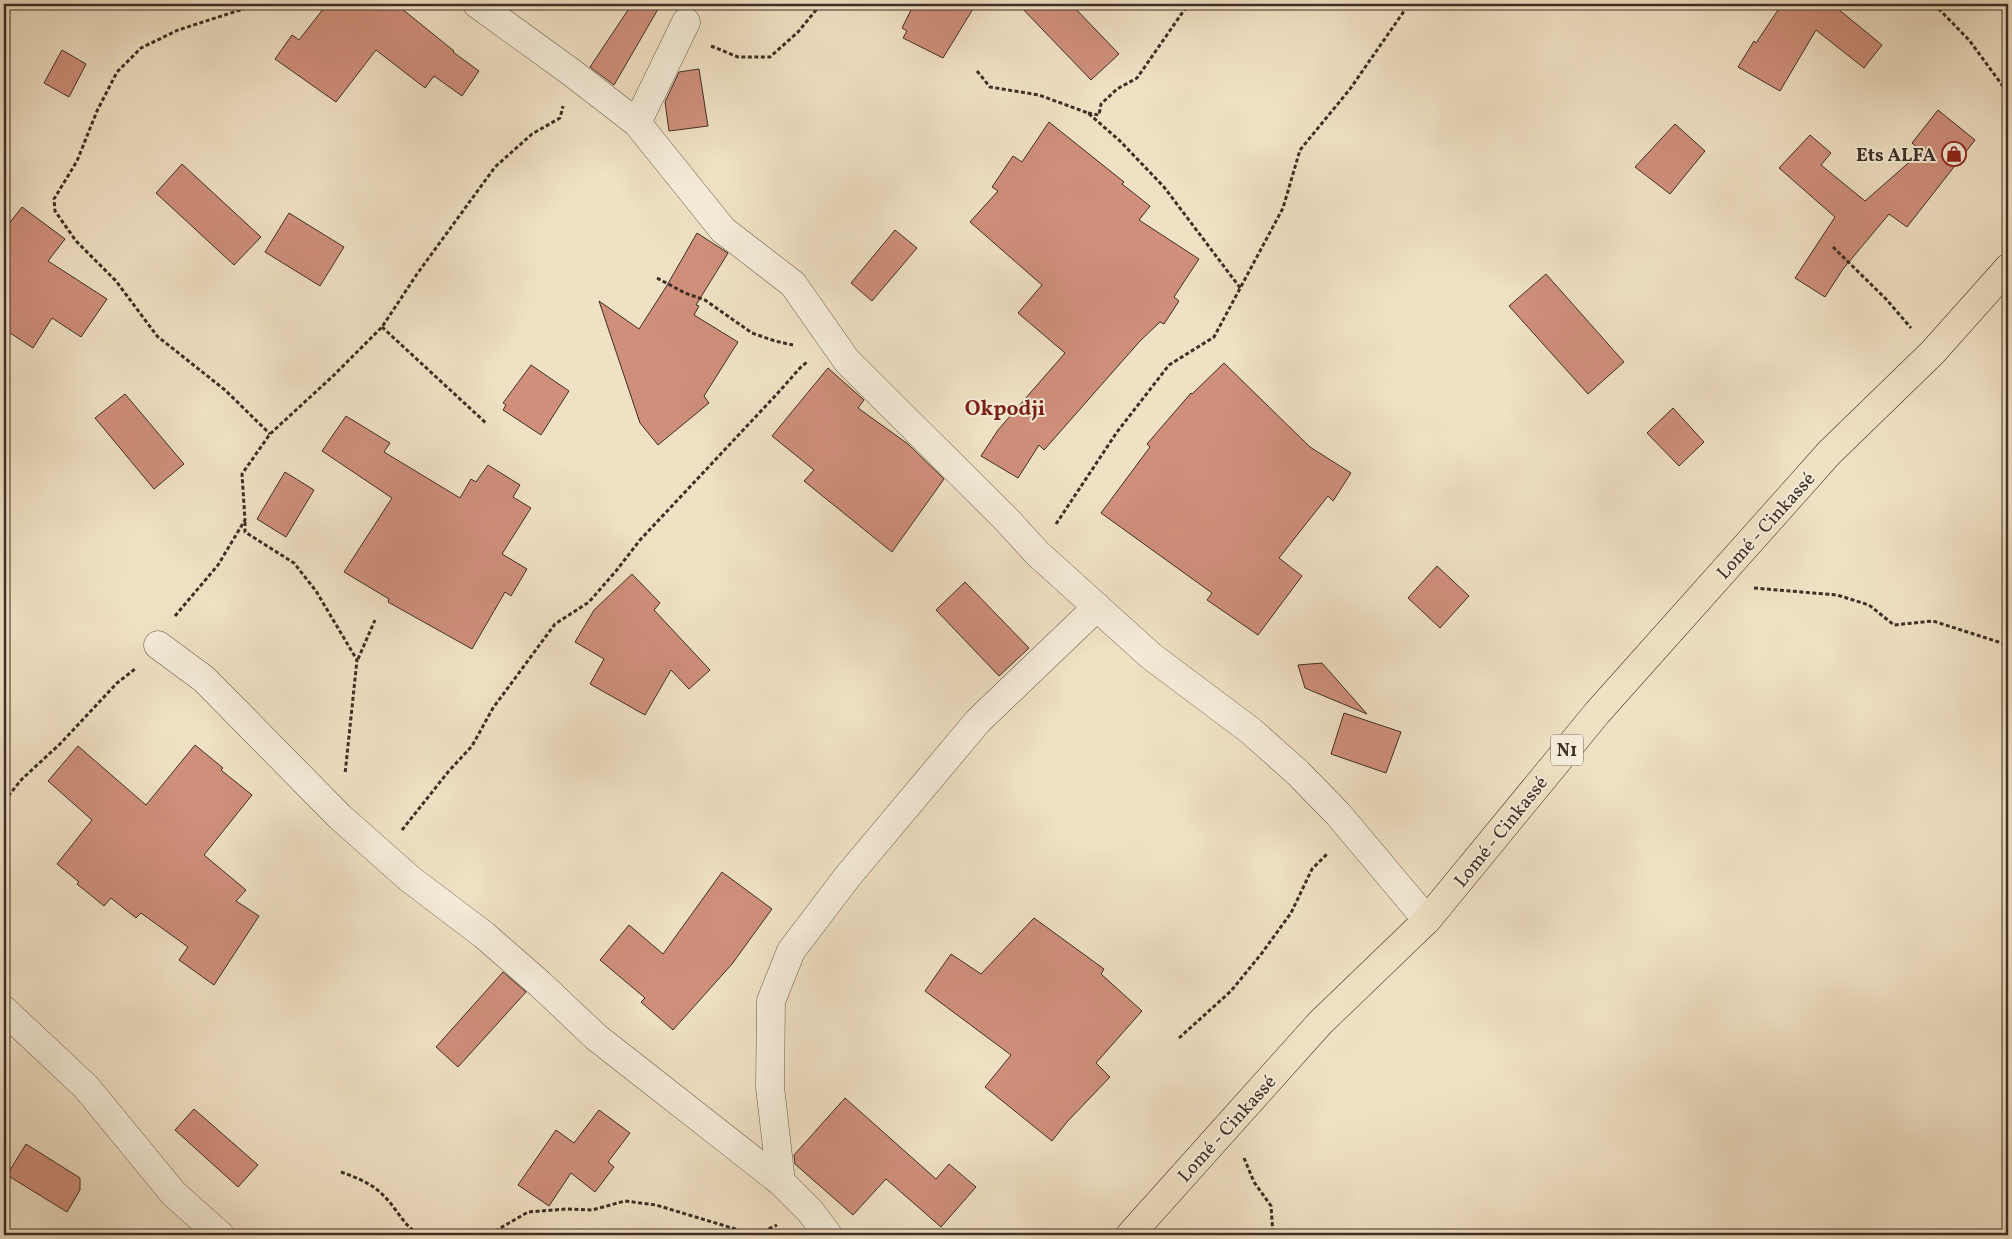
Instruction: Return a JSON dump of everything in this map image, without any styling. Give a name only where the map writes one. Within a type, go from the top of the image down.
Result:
[{"type":"highway","name":"Lomé - Cinkassé","points":[[1130,1235],[1320,1023],[1426,920],[1597,713],[1829,453],[1933,352],[2008,268]]},
{"type":"street","points":[[477,4],[571,72],[636,123],[723,230],[793,284],[828,346],[847,361],[1006,519],[1037,553],[1151,656],[1251,731],[1305,780],[1351,829],[1426,920]]},
{"type":"street","points":[[636,123],[686,22]]},
{"type":"street","points":[[780,1182],[770,1087],[771,1001],[791,951],[848,876],[978,721],[1097,607]]},
{"type":"street","points":[[158,645],[204,679],[340,816],[410,880],[484,935],[596,1037],[780,1182],[810,1211],[828,1235]]},
{"type":"street","points":[[4,1010],[86,1087],[174,1194],[220,1235]]},
{"type":"path","points":[[259,4],[178,30],[140,48],[117,72],[97,111],[77,161],[54,199],[55,211],[76,241],[116,281],[157,336],[225,390],[270,434]]},
{"type":"path","points":[[686,22],[706,44],[738,56],[770,57],[798,32],[822,4]]},
{"type":"path","points":[[977,71],[990,87],[1039,94],[1088,113],[1099,115],[1101,104],[1117,89],[1137,78],[1187,6],[1186,4]]},
{"type":"path","points":[[1037,553],[1117,432],[1168,365],[1214,337],[1283,208],[1300,150],[1350,89],[1409,4]]},
{"type":"path","points":[[1934,4],[1968,40],[2008,93]]},
{"type":"path","points":[[358,660],[316,591],[294,563],[245,532],[242,474],[270,434],[334,376],[382,327],[495,167],[532,134],[560,118],[571,72]]},
{"type":"path","points":[[1088,113],[1120,141],[1164,187],[1241,289]]},
{"type":"path","points":[[1834,248],[1886,299],[1933,352]]},
{"type":"path","points":[[657,278],[685,293],[706,300],[752,332],[775,341],[828,346]]},
{"type":"path","points":[[382,327],[487,424]]},
{"type":"path","points":[[383,855],[448,772],[472,746],[494,708],[555,624],[589,602],[616,572],[640,540],[800,368],[828,346]]},
{"type":"path","points":[[4,802],[22,779],[61,744],[117,683],[137,668],[158,645],[175,616],[218,564],[245,520]]},
{"type":"path","points":[[1718,578],[1752,588],[1837,595],[1869,606],[1894,625],[1933,621],[2008,645]]},
{"type":"path","points":[[340,816],[358,660],[375,620]]},
{"type":"path","points":[[1179,1038],[1231,991],[1291,913],[1312,869],[1351,829]]},
{"type":"path","points":[[1229,1125],[1254,1182],[1271,1206],[1273,1235]]},
{"type":"path","points":[[341,1172],[363,1181],[382,1193],[412,1230],[419,1235]]},
{"type":"path","points":[[490,1235],[528,1212],[567,1209],[592,1210],[625,1201],[656,1205],[755,1235],[810,1211]]},
{"type":"building","points":[[327,4],[396,4],[453,52],[479,71],[462,96],[434,76],[425,88],[376,50],[336,102],[275,59],[292,35],[299,40]]},
{"type":"building","points":[[632,4],[661,4],[614,85],[590,67]]},
{"type":"building","points":[[914,4],[976,4],[943,58],[903,38],[907,31],[902,28]]},
{"type":"building","points":[[1018,4],[1071,4],[1119,54],[1091,80]]},
{"type":"building","points":[[1782,4],[1832,4],[1882,45],[1864,68],[1816,30],[1780,91],[1738,67],[1754,41],[1756,43]]},
{"type":"building","points":[[62,50],[86,64],[69,97],[44,83]]},
{"type":"building","points":[[699,69],[708,126],[669,131],[665,102],[679,72]]},
{"type":"building","points":[[1938,110],[1975,140],[1907,227],[1889,214],[1843,269],[1825,297],[1795,278],[1835,217],[1779,168],[1810,135],[1831,153],[1821,165],[1865,201],[1922,151],[1912,143]]},
{"type":"building","points":[[1049,122],[1124,182],[1122,184],[1150,206],[1139,220],[1199,259],[1174,297],[1179,301],[1164,324],[1160,322],[1140,341],[1044,450],[1039,445],[1018,478],[981,456],[998,430],[1065,353],[1018,313],[1042,285],[970,222],[998,191],[992,187],[1013,156],[1022,162]]},
{"type":"building","points":[[1675,124],[1705,151],[1670,194],[1635,167]]},
{"type":"building","points":[[182,164],[261,237],[234,265],[156,193]]},
{"type":"building","points":[[22,207],[65,239],[48,261],[107,299],[81,337],[52,318],[33,348],[4,329],[4,230]]},
{"type":"building","points":[[289,213],[344,247],[320,286],[265,252]]},
{"type":"building","points":[[895,230],[917,248],[872,301],[851,283]]},
{"type":"building","points":[[697,233],[728,253],[696,305],[699,306],[694,315],[738,342],[704,396],[709,403],[658,445],[640,423],[599,301],[639,329]]},
{"type":"building","points":[[1546,274],[1624,362],[1588,394],[1509,306]]},
{"type":"building","points":[[1224,363],[1310,447],[1351,473],[1333,501],[1328,496],[1279,558],[1302,576],[1258,635],[1207,600],[1212,593],[1101,513],[1150,447],[1147,444],[1191,393]]},
{"type":"building","points":[[531,365],[569,391],[541,435],[503,410],[506,405],[503,403]]},
{"type":"building","points":[[828,368],[864,400],[858,408],[908,444],[944,479],[892,552],[804,481],[814,470],[772,436]]},
{"type":"building","points":[[125,394],[184,464],[154,489],[95,418]]},
{"type":"building","points":[[1673,408],[1704,442],[1679,466],[1647,433]]},
{"type":"building","points":[[346,416],[390,443],[384,452],[460,498],[471,479],[476,482],[488,465],[520,485],[513,497],[531,508],[502,554],[527,569],[511,596],[505,592],[472,649],[388,602],[389,599],[344,572],[392,498],[322,451]]},
{"type":"building","points":[[285,472],[314,490],[286,537],[257,519]]},
{"type":"building","points":[[1437,566],[1469,596],[1440,628],[1408,598]]},
{"type":"building","points":[[632,574],[660,603],[654,610],[710,670],[689,689],[671,670],[645,715],[590,684],[604,659],[575,642],[594,610]]},
{"type":"building","points":[[965,582],[1029,648],[999,676],[936,610]]},
{"type":"building","points":[[1322,663],[1367,714],[1305,688],[1298,665]]},
{"type":"building","points":[[1344,713],[1401,732],[1386,773],[1331,754]]},
{"type":"building","points":[[195,745],[223,768],[221,770],[252,795],[204,855],[246,890],[236,901],[259,916],[214,985],[179,960],[188,947],[141,913],[136,918],[111,898],[104,906],[77,884],[79,882],[57,864],[92,820],[48,781],[78,746],[146,805]]},
{"type":"building","points":[[722,872],[772,909],[732,964],[673,1030],[641,1002],[645,998],[600,960],[629,925],[663,954]]},
{"type":"building","points":[[1034,918],[1104,969],[1101,974],[1142,1011],[1096,1063],[1110,1077],[1067,1122],[1052,1141],[985,1087],[1011,1055],[925,991],[951,954],[981,974]]},
{"type":"building","points":[[503,972],[526,992],[458,1067],[436,1047]]},
{"type":"building","points":[[845,1098],[936,1179],[949,1164],[976,1187],[941,1227],[886,1179],[853,1215],[795,1164],[794,1155]]},
{"type":"building","points":[[194,1109],[258,1165],[238,1187],[175,1130]]},
{"type":"building","points":[[599,1110],[630,1133],[608,1162],[614,1167],[595,1192],[571,1173],[549,1206],[518,1185],[556,1130],[574,1143]]},
{"type":"building","points":[[26,1144],[80,1178],[80,1190],[67,1212],[7,1175]]},
{"type":"place","name":"Ets ALFA","points":[[1954,154]]},
{"type":"district","name":"Okpodji","points":[[1005,408]]}]
